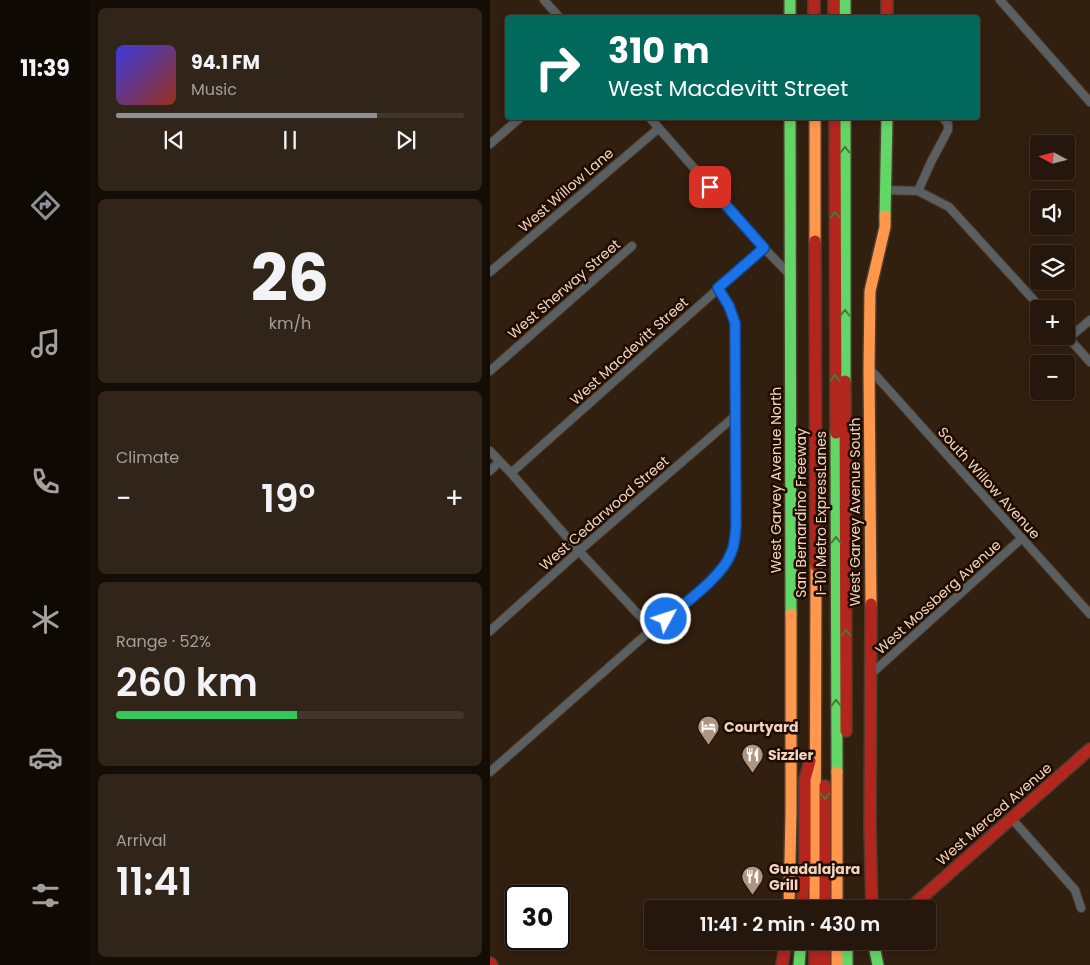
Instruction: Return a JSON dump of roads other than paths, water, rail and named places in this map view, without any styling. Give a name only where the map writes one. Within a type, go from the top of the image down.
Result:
[{"type":"main road","points":[[790,0],[790,15]]},
{"type":"main road","points":[[814,0],[814,15]]},
{"type":"main road","points":[[823,0],[823,15]]},
{"type":"main road","points":[[834,0],[834,15]]},
{"type":"main road","points":[[845,0],[845,15]]},
{"type":"main road","points":[[887,0],[887,15]]},
{"type":"main road","name":"West Garvey Avenue North","points":[[789,900],[791,843],[790,120]]},
{"type":"main road","name":"San Bernardino Freeway","points":[[814,900],[815,120]]},
{"type":"main road","name":"I-10 Metro ExpressLanes","points":[[824,120],[825,900]]},
{"type":"main road","name":"I-10 Metro ExpressLanes","points":[[835,120],[837,900]]},
{"type":"main road","points":[[845,120],[846,900]]},
{"type":"main road","name":"West Garvey Avenue South","points":[[872,900],[870,827],[872,674],[870,291],[886,227],[887,120]]},
{"type":"main road","points":[[803,900],[806,779],[815,741]]},
{"type":"main road","name":"West Merced Avenue","points":[[919,900],[1090,749]]},
{"type":"main road","points":[[782,965],[784,950]]},
{"type":"main road","points":[[799,965],[800,950]]},
{"type":"main road","points":[[815,950],[815,965]]},
{"type":"main road","points":[[825,950],[825,965]]},
{"type":"main road","points":[[837,950],[837,965]]},
{"type":"main road","points":[[875,950],[878,965]]},
{"type":"street","points":[[544,0],[557,15]]},
{"type":"street","points":[[1000,0],[1090,102]]},
{"type":"street","points":[[490,144],[518,120]]},
{"type":"street","points":[[652,120],[790,275]]},
{"type":"street","points":[[918,191],[930,162],[948,130],[948,124],[945,120]]},
{"type":"street","name":"West Willow Lane","points":[[490,272],[659,128]]},
{"type":"street","points":[[887,190],[918,191],[949,206],[1034,300]]},
{"type":"street","name":"West Sherway Street","points":[[490,371],[632,246]]},
{"type":"street","name":"West Macdevitt Street","points":[[511,473],[764,248]]},
{"type":"street","points":[[490,772],[705,587],[723,568],[731,555],[736,526],[735,323],[729,306],[718,288]]},
{"type":"street","points":[[1075,331],[1090,320]]},
{"type":"street","points":[[1075,344],[1090,362]]},
{"type":"street","name":"South Willow Avenue","points":[[869,368],[1090,614]]},
{"type":"street","name":"West Cedarwood Street","points":[[490,631],[735,416]]},
{"type":"street","points":[[490,451],[579,551],[653,630]]},
{"type":"street","points":[[490,471],[500,462]]},
{"type":"street","name":"West Mossberg Avenue","points":[[872,674],[1022,538]]},
{"type":"street","points":[[1012,818],[1075,890],[1081,908]]},
{"type":"place","name":"Courtyard","points":[[708,746]]},
{"type":"place","name":"Sizzler","points":[[752,774]]},
{"type":"place","name":"Guadalajara Grill","points":[[753,896]]}]
